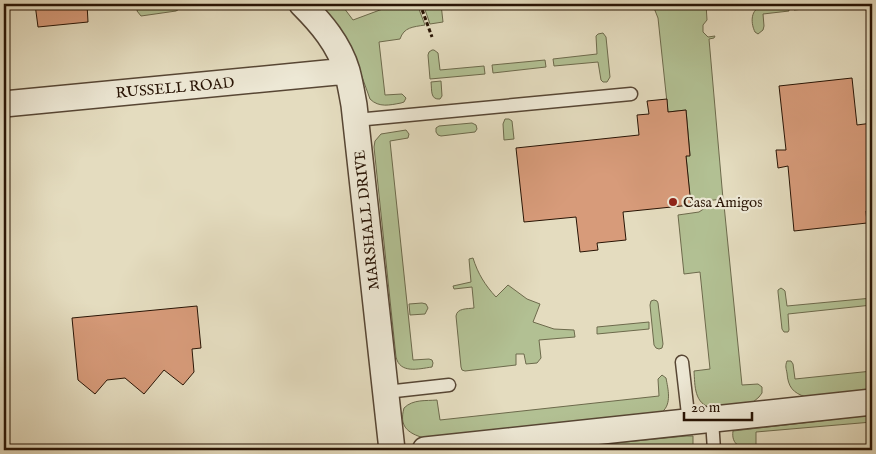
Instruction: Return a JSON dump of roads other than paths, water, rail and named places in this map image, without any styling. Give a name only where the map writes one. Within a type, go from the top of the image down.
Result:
[{"type":"street","name":"MARSHALL DRIVE","points":[[302,4],[331,37],[338,50],[347,71],[354,105],[392,450]]},
{"type":"street","name":"RUSSELL ROAD","points":[[4,104],[347,71]]},
{"type":"street","points":[[425,450],[700,422],[872,402]]},
{"type":"lane","points":[[356,120],[631,94]]},
{"type":"lane","points":[[682,362],[700,422],[714,450]]},
{"type":"lane","points":[[386,392],[449,385]]},
{"type":"place","name":"Casa Amigos","points":[[673,202]]}]
